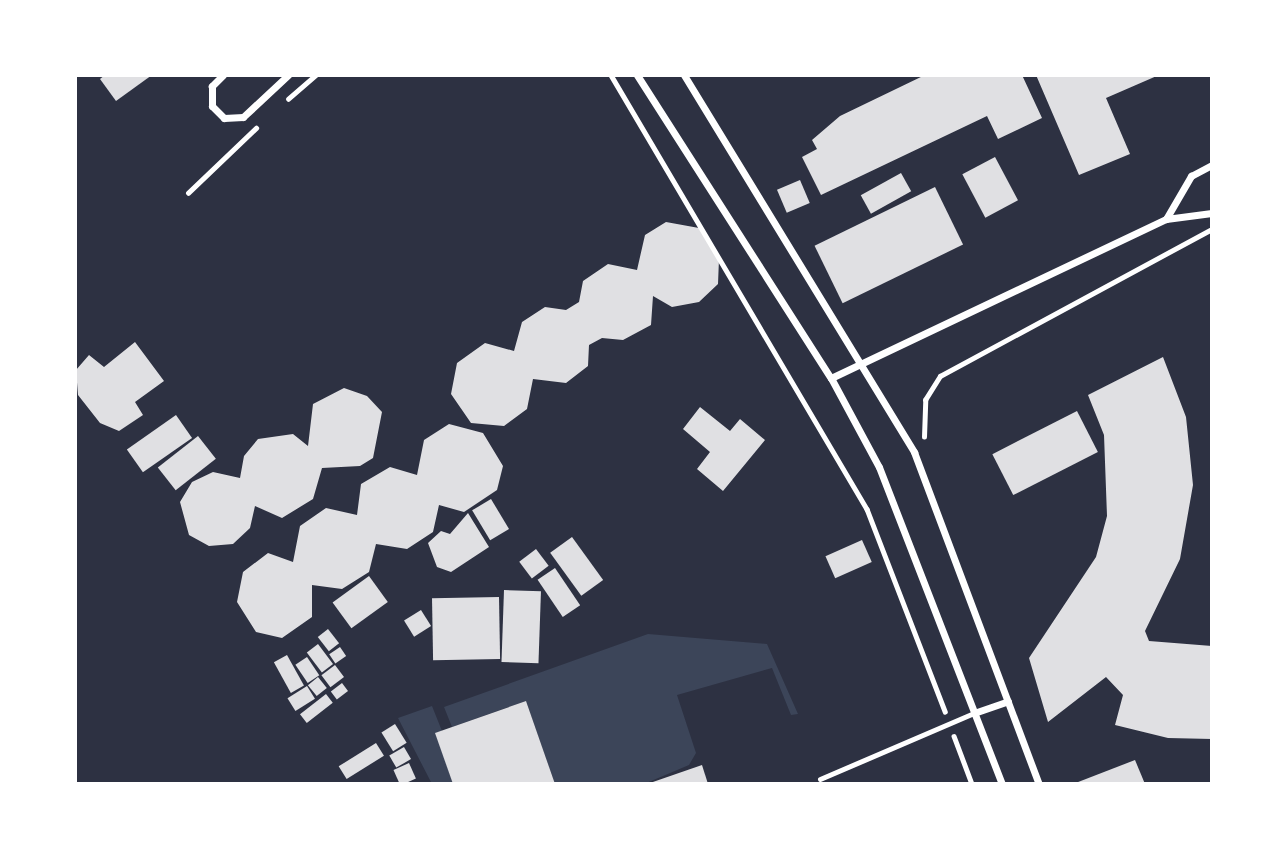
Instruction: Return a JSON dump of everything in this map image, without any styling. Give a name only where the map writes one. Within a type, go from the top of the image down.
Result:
[{"type":"street","points":[[223,75],[212,86],[212,106],[224,118],[243,117],[288,75]]},
{"type":"street","points":[[637,75],[831,378],[879,467],[1002,784]]},
{"type":"street","points":[[684,75],[864,365],[914,452],[1039,784]]},
{"type":"street","points":[[1166,219],[1191,176],[1212,165]]},
{"type":"street","points":[[831,378],[864,365],[1166,219],[1212,213]]},
{"type":"street","points":[[974,713],[1007,701]]},
{"type":"lane","points":[[820,779],[974,713]]},
{"type":"path","points":[[285,102],[316,75]]},
{"type":"path","points":[[611,75],[867,509],[972,784]]},
{"type":"path","points":[[188,193],[265,120]]},
{"type":"path","points":[[928,449],[925,400],[940,376],[1212,229]]},
{"type":"shaded area","points":[[648,634],[767,644],[798,714],[791,715],[772,668],[677,695],[696,753],[689,765],[644,784],[555,784],[526,701],[452,727],[444,707]]},
{"type":"shaded area","points":[[432,706],[442,731],[436,733],[453,784],[432,784],[398,718]]},
{"type":"building","points":[[105,75],[152,75],[116,101],[100,79]]},
{"type":"building","points":[[925,75],[1022,75],[1042,118],[998,139],[987,116],[821,195],[802,157],[817,149],[812,140],[840,116]]},
{"type":"building","points":[[1036,75],[1159,75],[1106,98],[1130,154],[1079,175]]},
{"type":"building","points":[[995,157],[1018,200],[985,218],[962,174]]},
{"type":"building","points":[[901,173],[911,191],[871,214],[861,195]]},
{"type":"building","points":[[800,180],[810,203],[787,213],[777,190]]},
{"type":"building","points":[[935,187],[963,245],[843,303],[815,246]]},
{"type":"building","points":[[666,222],[699,228],[719,259],[718,284],[699,302],[672,307],[653,296],[651,325],[623,340],[602,338],[589,345],[588,366],[566,383],[533,379],[527,409],[504,426],[471,423],[451,394],[457,363],[485,343],[514,351],[522,322],[545,307],[566,310],[579,302],[583,281],[608,264],[637,270],[645,235]]},
{"type":"building","points":[[135,342],[164,381],[135,402],[143,415],[119,431],[100,423],[78,395],[76,370],[89,355],[104,367]]},
{"type":"building","points":[[1163,357],[1186,417],[1193,485],[1180,559],[1145,631],[1149,641],[1212,646],[1212,739],[1168,738],[1115,725],[1123,695],[1106,677],[1048,722],[1029,658],[1096,557],[1107,516],[1104,435],[1088,395]]},
{"type":"building","points":[[344,388],[367,396],[382,412],[373,458],[360,466],[322,468],[313,499],[282,518],[255,506],[250,528],[233,544],[209,546],[189,535],[180,502],[192,482],[213,472],[240,478],[244,456],[258,439],[293,434],[308,446],[313,404]]},
{"type":"building","points":[[700,407],[730,431],[740,419],[765,440],[723,491],[697,469],[710,452],[683,429]]},
{"type":"building","points":[[1077,411],[1098,452],[1013,495],[992,454]]},
{"type":"building","points":[[176,415],[192,438],[143,472],[127,449]]},
{"type":"building","points":[[449,424],[483,433],[503,466],[497,490],[464,512],[439,505],[433,532],[407,549],[376,544],[369,572],[342,589],[312,585],[312,617],[282,638],[256,632],[237,602],[243,572],[268,553],[293,562],[300,526],[326,508],[357,515],[361,484],[390,467],[417,475],[424,440]]},
{"type":"building","points":[[198,436],[216,459],[176,490],[158,467]]},
{"type":"building","points":[[491,499],[509,529],[490,540],[472,510]]},
{"type":"building","points":[[468,513],[489,547],[451,572],[437,567],[428,543],[441,531],[450,534]]},
{"type":"building","points":[[572,537],[603,580],[581,596],[550,553]]},
{"type":"building","points":[[862,540],[872,562],[835,578],[825,556]]},
{"type":"building","points":[[536,549],[549,566],[532,578],[519,562]]},
{"type":"building","points":[[555,568],[580,605],[563,617],[538,580]]},
{"type":"building","points":[[369,576],[388,602],[351,628],[333,602]]},
{"type":"building","points":[[504,590],[541,591],[538,663],[501,662]]},
{"type":"building","points":[[499,597],[500,659],[433,660],[432,598]]},
{"type":"building","points":[[421,610],[431,626],[414,637],[404,621]]},
{"type":"building","points":[[328,629],[339,643],[329,651],[318,637]]},
{"type":"building","points":[[318,644],[333,664],[322,672],[307,652]]},
{"type":"building","points":[[340,647],[346,656],[335,663],[329,654]]},
{"type":"building","points":[[287,655],[304,686],[291,693],[274,662]]},
{"type":"building","points":[[307,657],[319,675],[308,683],[295,665]]},
{"type":"building","points":[[335,665],[344,677],[330,687],[321,675]]},
{"type":"building","points":[[318,677],[327,688],[317,696],[308,685]]},
{"type":"building","points":[[342,683],[348,691],[337,699],[331,691]]},
{"type":"building","points":[[307,686],[315,699],[295,711],[287,698]]},
{"type":"building","points":[[326,694],[333,703],[307,723],[300,714]]},
{"type":"building","points":[[526,701],[555,784],[453,784],[435,733]]},
{"type":"building","points":[[395,724],[407,743],[393,751],[381,732]]},
{"type":"building","points":[[376,743],[384,756],[347,779],[339,766]]},
{"type":"building","points":[[404,747],[411,759],[396,768],[389,756]]},
{"type":"building","points":[[1135,760],[1145,784],[1073,784]]},
{"type":"building","points":[[409,763],[416,779],[400,784],[393,770]]},
{"type":"building","points":[[702,765],[708,784],[650,784],[650,783]]}]
